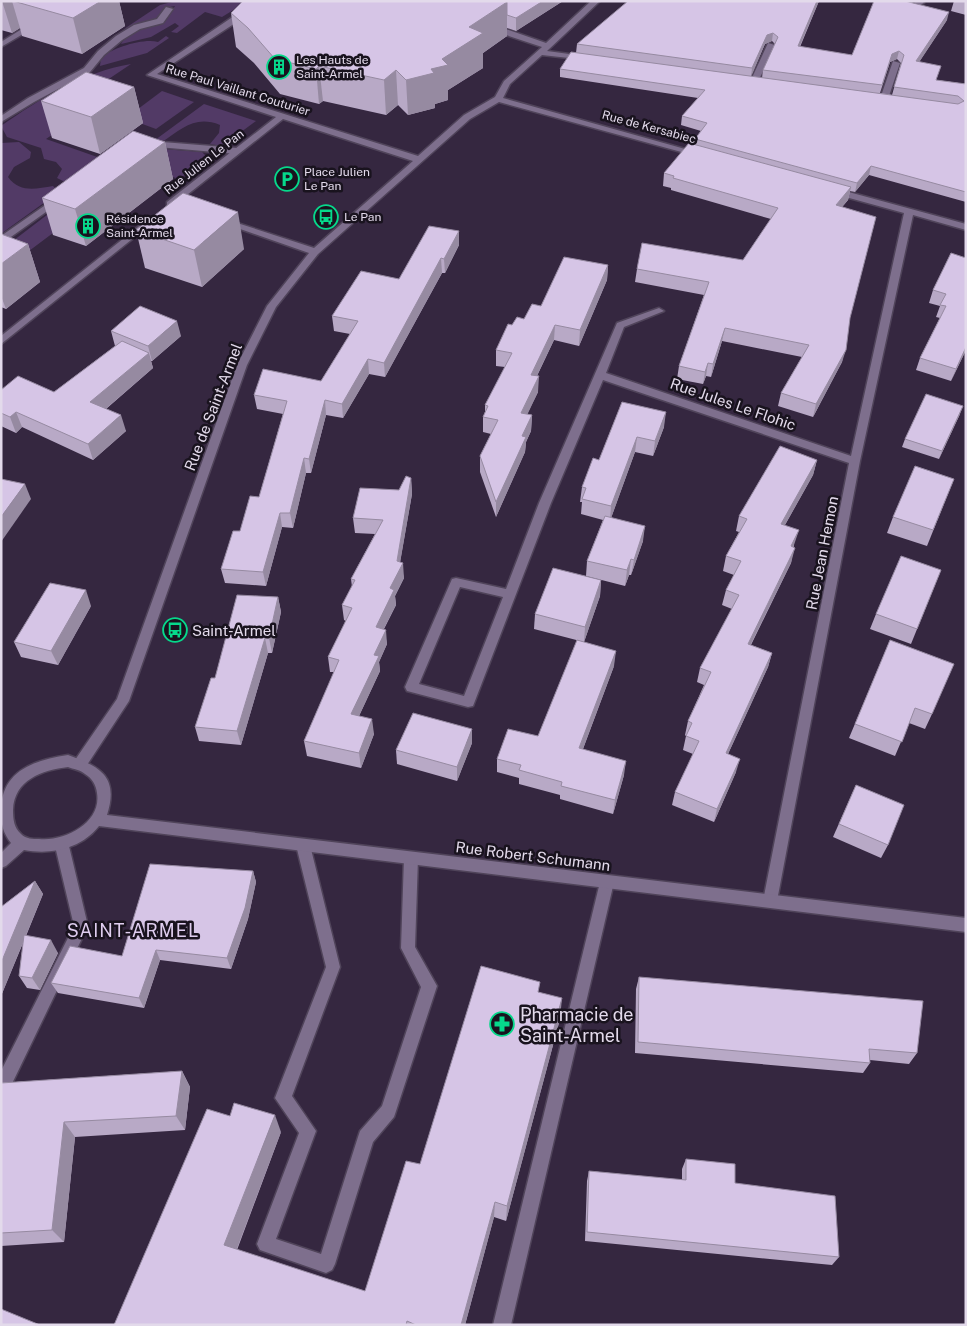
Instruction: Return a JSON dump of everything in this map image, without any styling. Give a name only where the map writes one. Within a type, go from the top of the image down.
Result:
[{"type":"street","name":"Rue de Saint-Armel","points":[[80,764],[124,701],[242,365],[272,306],[315,252],[466,117],[498,99],[507,83],[596,1]]},
{"type":"street","points":[[1,120],[31,100],[86,70],[101,53],[119,38],[137,27],[160,21],[169,9]]},
{"type":"street","name":"Rue Paul Vaillant Couturier","points":[[240,16],[151,75],[420,160]]},
{"type":"street","points":[[1,45],[42,20]]},
{"type":"street","points":[[481,23],[542,49],[598,60]]},
{"type":"street","points":[[754,82],[771,45]]},
{"type":"street","points":[[884,99],[896,63]]},
{"type":"street","points":[[745,81],[764,83]]},
{"type":"street","points":[[874,98],[893,100]]},
{"type":"street","name":"Rue de Kersabiec","points":[[498,99],[708,156]]},
{"type":"street","name":"Rue Julien Le Pan","points":[[1,341],[282,116]]},
{"type":"street","points":[[140,142],[237,151]]},
{"type":"street","points":[[823,188],[966,227]]},
{"type":"street","points":[[1,241],[64,194]]},
{"type":"street","name":"Rue Jean Hemon","points":[[770,901],[855,461],[909,212]]},
{"type":"street","points":[[215,219],[315,252]]},
{"type":"street","points":[[510,594],[456,582],[411,687],[468,702],[510,594],[545,503],[620,325],[659,311]]},
{"type":"street","name":"Rue Jules Le Flohic","points":[[600,375],[855,461]]},
{"type":"street","points":[[68,762],[80,764],[95,772],[104,786],[105,803],[97,820],[83,836],[62,846],[41,848],[21,843],[11,835],[4,825],[2,813],[6,785],[43,765],[68,762]]},
{"type":"street","name":"Rue Robert Schumann","points":[[97,820],[966,925]]},
{"type":"street","points":[[1,862],[21,843]]},
{"type":"street","points":[[303,845],[333,967],[282,1098],[308,1131],[266,1244],[326,1264],[366,1137],[388,1111],[429,986],[408,948],[411,858]]},
{"type":"street","points":[[1,1088],[81,926],[62,846]]},
{"type":"street","points":[[502,1325],[607,882]]},
{"type":"shaded area","points":[[176,1],[298,1],[235,9],[222,17],[205,12],[177,33],[171,32],[179,26],[175,23],[151,37],[121,44],[135,31],[165,21],[175,6],[165,8],[155,20],[124,29],[160,5]]},
{"type":"shaded area","points":[[166,36],[169,38],[147,53],[100,66],[101,58],[112,51],[144,41],[158,42]]},
{"type":"shaded area","points":[[131,64],[76,101],[91,108],[46,139],[103,159],[69,184],[57,178],[62,169],[56,162],[44,159],[41,148],[7,137],[1,126],[47,96],[79,80],[96,73]]},
{"type":"shaded area","points":[[162,91],[194,102],[156,129],[126,118]]},
{"type":"shaded area","points":[[204,104],[256,121],[222,146],[210,144],[219,133],[220,125],[211,122],[189,125],[162,142],[155,140]]},
{"type":"shaded area","points":[[19,142],[31,152],[30,158],[14,167],[8,177],[23,188],[34,189],[53,186],[59,192],[2,233],[1,143]]},
{"type":"shaded area","points":[[136,147],[202,152],[207,157],[175,183],[172,182],[176,178],[141,167],[1,272],[1,250]]},
{"type":"building","points":[[13,1],[101,1],[73,18]]},
{"type":"building","points":[[243,1],[507,2],[469,27],[483,33],[442,59],[448,65],[431,69],[434,73],[406,80],[396,70],[384,80],[319,66],[316,69],[275,59],[248,28],[231,13]]},
{"type":"building","points":[[505,1],[543,1],[516,18],[507,15],[507,2]]},
{"type":"building","points":[[628,1],[817,1],[798,46],[852,55],[874,1],[905,1],[949,12],[916,61],[941,66],[936,80],[966,84],[966,192],[871,166],[857,183],[695,139],[707,123],[682,116],[705,90],[560,69],[571,52],[958,104],[964,101],[958,96],[894,87],[904,55],[899,51],[892,54],[882,85],[763,70],[778,37],[773,33],[767,35],[752,68],[577,44]]},
{"type":"building","points":[[86,72],[134,87],[91,117],[41,101]]},
{"type":"building","points":[[133,131],[165,142],[75,209],[42,198]]},
{"type":"building","points":[[689,143],[851,187],[836,205],[876,217],[850,318],[846,350],[816,404],[781,393],[809,345],[725,328],[713,364],[708,363],[705,372],[679,366],[709,282],[637,269],[642,243],[743,260],[778,208],[673,178],[674,176],[664,173]]},
{"type":"building","points":[[183,193],[238,212],[194,250],[136,230]]},
{"type":"building","points":[[429,226],[459,231],[444,259],[441,258],[384,363],[368,359],[342,404],[325,400],[309,459],[304,458],[290,513],[280,513],[263,572],[221,569],[233,531],[240,531],[250,496],[259,497],[287,401],[254,395],[263,369],[321,381],[358,321],[332,316],[361,271],[399,279]]},
{"type":"building","points":[[1,234],[28,244],[1,264]]},
{"type":"building","points":[[951,253],[966,258],[966,347],[956,369],[920,358],[946,306],[940,305],[946,294],[933,290]]},
{"type":"building","points":[[564,257],[608,265],[580,330],[555,325],[531,375],[539,376],[521,413],[532,415],[522,436],[526,437],[496,502],[480,456],[498,420],[483,417],[488,406],[485,405],[512,353],[496,350],[508,324],[512,325],[517,317],[524,319],[532,304],[541,306]]},
{"type":"building","points":[[140,306],[177,321],[148,346],[111,331]]},
{"type":"building","points":[[122,341],[149,353],[90,402],[121,415],[88,444],[16,412],[10,417],[1,413],[1,390],[18,376],[54,392]]},
{"type":"building","points":[[926,394],[963,406],[942,451],[905,439]]},
{"type":"building","points":[[622,402],[666,412],[655,441],[637,437],[611,506],[582,499],[586,488],[582,487],[593,458],[599,460]]},
{"type":"building","points":[[780,446],[817,460],[781,524],[799,530],[791,546],[795,548],[748,644],[772,653],[726,753],[740,759],[717,809],[675,792],[699,741],[686,736],[692,723],[688,721],[711,672],[700,668],[739,595],[726,590],[741,561],[726,556],[747,519],[739,516]]},
{"type":"building","points":[[915,466],[954,479],[933,530],[893,517]]},
{"type":"building","points":[[406,476],[411,478],[397,561],[403,563],[390,588],[394,590],[376,627],[386,630],[374,655],[379,656],[351,714],[372,719],[359,753],[304,741],[339,660],[328,657],[352,608],[342,605],[355,580],[351,579],[383,520],[353,518],[360,488],[399,490]]},
{"type":"building","points":[[1,479],[25,484],[1,517]]},
{"type":"building","points":[[605,516],[645,526],[634,560],[631,559],[627,570],[587,561]]},
{"type":"building","points":[[901,556],[941,570],[917,629],[876,614]]},
{"type":"building","points":[[553,568],[601,580],[585,627],[535,614]]},
{"type":"building","points":[[50,583],[86,590],[51,651],[14,642]]},
{"type":"building","points":[[237,595],[278,597],[269,638],[265,638],[237,731],[195,727],[211,678],[215,678]]},
{"type":"building","points":[[577,640],[616,651],[579,748],[626,761],[615,800],[561,786],[562,782],[519,770],[521,765],[497,759],[508,729],[538,736]]},
{"type":"building","points":[[890,640],[954,664],[932,714],[915,708],[902,742],[855,724]]},
{"type":"building","points":[[413,713],[472,729],[457,767],[396,750]]},
{"type":"building","points":[[856,785],[904,805],[888,845],[839,824]]},
{"type":"building","points":[[150,864],[253,871],[245,908],[227,958],[156,950],[139,998],[51,983],[70,946],[122,956]]},
{"type":"building","points":[[35,881],[1,963],[1,907]]},
{"type":"building","points":[[24,935],[51,940],[32,978],[19,976]]},
{"type":"building","points":[[481,966],[540,982],[538,992],[562,998],[507,1206],[495,1202],[461,1325],[416,1325],[407,1321],[406,1325],[114,1325],[207,1109],[230,1116],[234,1103],[275,1115],[224,1245],[365,1291],[406,1161],[420,1164]]},
{"type":"building","points":[[639,977],[923,1001],[917,1053],[869,1049],[870,1063],[638,1042]]},
{"type":"building","points":[[182,1071],[176,1116],[64,1122],[52,1230],[1,1233],[1,1083]]},
{"type":"building","points":[[686,1159],[735,1164],[735,1183],[835,1196],[839,1257],[587,1232],[589,1171],[686,1180]]},
{"type":"building","points":[[1,1309],[40,1325],[1,1325]]},
{"type":"place","name":"Les Hauts de Saint-Armel","points":[[279,67]]},
{"type":"place","name":"Place Julien Le Pan","points":[[287,179]]},
{"type":"place","name":"Le Pan","points":[[326,217]]},
{"type":"place","name":"Résidence Saint-Armel","points":[[88,226]]},
{"type":"place","name":"Saint-Armel","points":[[175,630]]},
{"type":"place","name":"Pharmacie de Saint-Armel","points":[[502,1024]]},
{"type":"district","name":"SAINT-ARMEL","points":[[133,930]]}]
